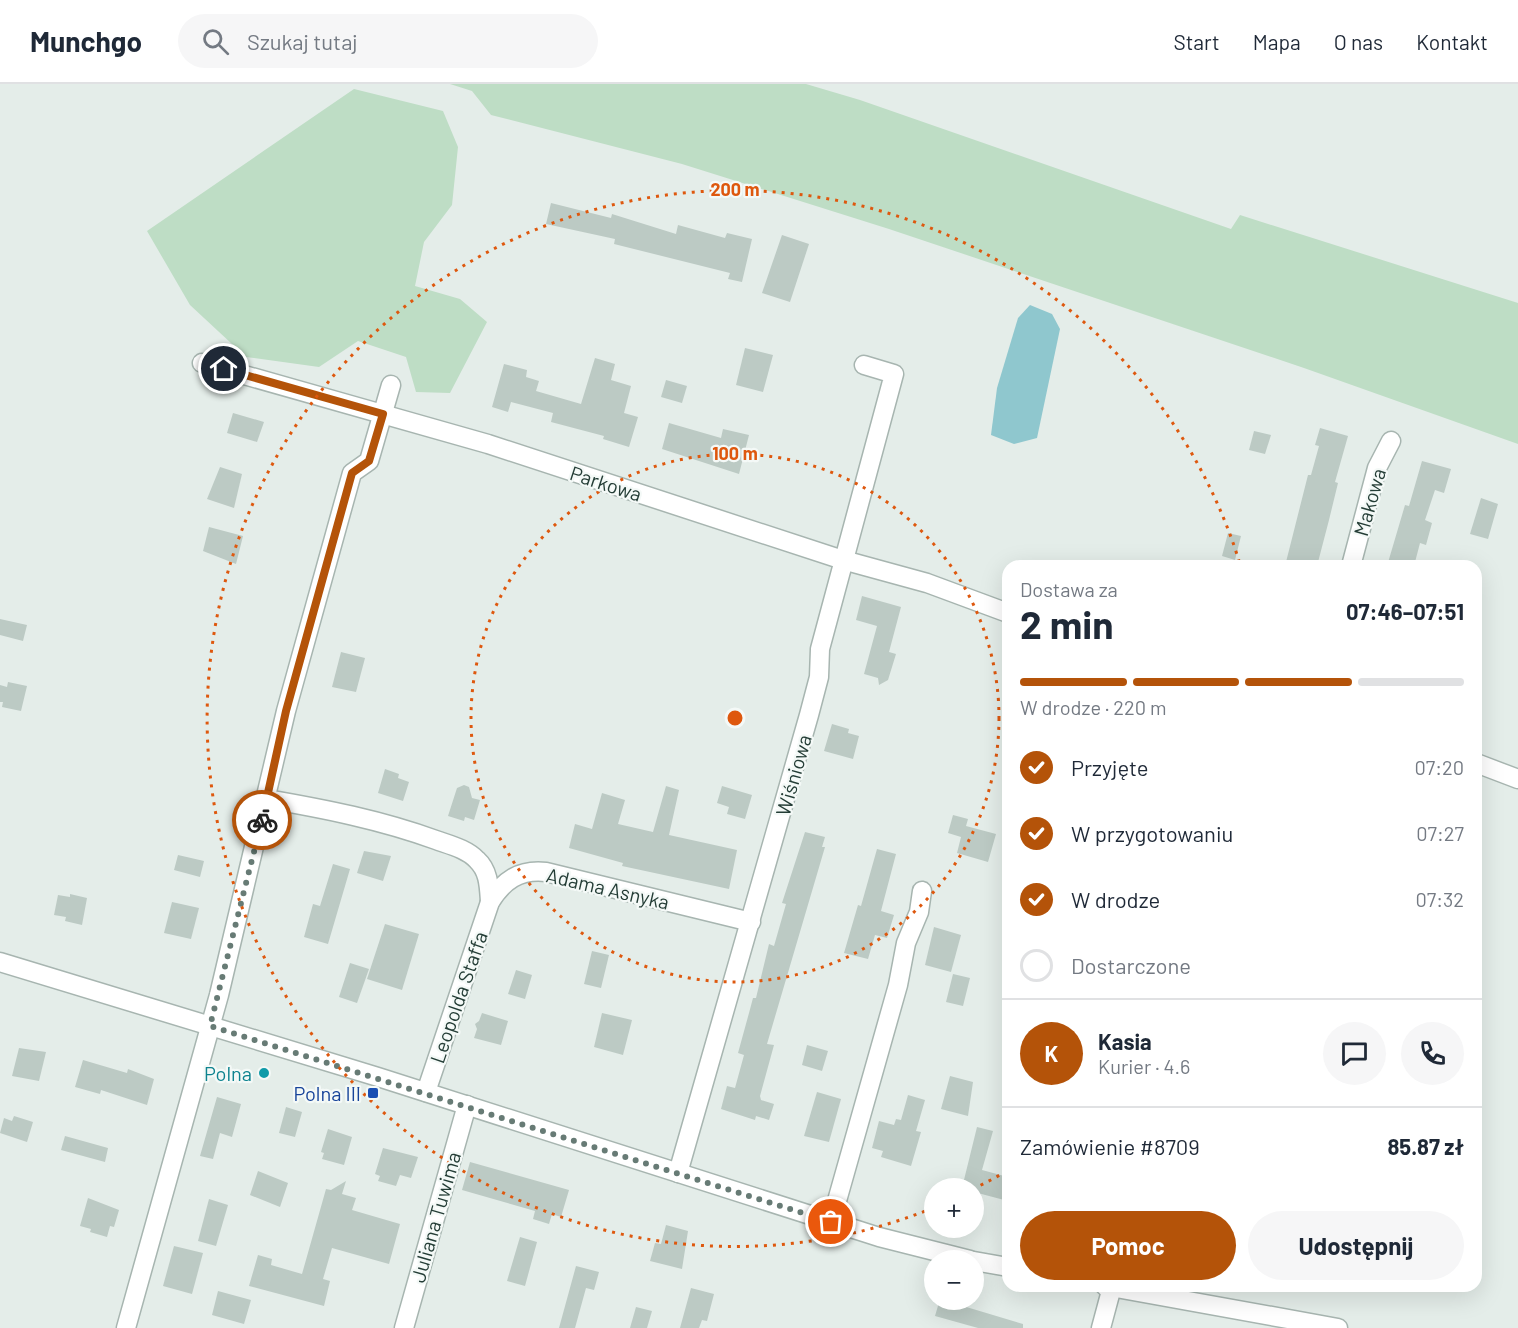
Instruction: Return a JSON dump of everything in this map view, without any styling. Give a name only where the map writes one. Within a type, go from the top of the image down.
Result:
[{"type":"street","name":"Parkowa","points":[[202,363],[488,444],[843,560],[927,583],[1002,611]]},
{"type":"street","name":"Wiśniowa","points":[[678,1173],[752,922],[816,690],[820,649],[894,374],[864,366]]},
{"type":"street","points":[[126,1328],[210,1026],[267,799],[286,711],[352,473],[369,461],[391,386]]},
{"type":"street","name":"Makowa","points":[[1353,560],[1377,468],[1391,441]]},
{"type":"street","points":[[1482,765],[1518,779]]},
{"type":"street","points":[[267,799],[373,819],[462,850],[479,861],[484,868],[489,883],[490,902]]},
{"type":"street","name":"Adama Asnyka","points":[[490,902],[504,882],[519,875],[538,871],[752,922]]},
{"type":"street","points":[[831,1222],[898,985],[906,943],[919,912],[922,891]]},
{"type":"street","name":"Leopolda Staffa","points":[[426,1092],[490,902]]},
{"type":"street","points":[[0,962],[426,1092],[901,1244],[928,1250]]},
{"type":"street","name":"Juliana Tuwima","points":[[404,1328],[467,1105]]},
{"type":"street","points":[[984,1263],[1002,1267]]},
{"type":"street","points":[[1101,1328],[1108,1292]]},
{"type":"street","points":[[1165,1292],[1338,1328]]},
{"type":"green space","points":[[450,84],[806,84],[860,100],[1231,229],[1240,215],[1518,303],[1518,444],[1304,368],[889,229],[682,164],[491,115],[472,91]]},
{"type":"green space","points":[[354,89],[443,111],[458,147],[452,205],[424,242],[415,286],[460,299],[487,322],[450,393],[416,392],[406,357],[358,341],[319,367],[246,357],[190,305],[147,231]]},
{"type":"water","points":[[1030,305],[1052,314],[1060,329],[1037,438],[1014,444],[991,435],[997,388],[1018,318]]},
{"type":"building","points":[[551,203],[611,218],[612,214],[676,234],[678,225],[725,238],[727,233],[752,239],[742,282],[728,279],[730,273],[614,244],[615,239],[546,224]]},
{"type":"building","points":[[782,235],[809,244],[790,302],[762,293]]},
{"type":"building","points":[[745,348],[773,355],[763,392],[736,385]]},
{"type":"building","points":[[595,358],[615,364],[611,380],[631,386],[624,413],[638,417],[629,447],[603,439],[604,436],[551,422],[553,413],[511,402],[508,412],[492,407],[504,364],[527,370],[526,377],[539,381],[536,391],[581,404]]},
{"type":"building","points":[[666,380],[687,386],[682,403],[661,397]]},
{"type":"building","points":[[233,413],[264,422],[257,442],[227,433]]},
{"type":"building","points":[[669,423],[721,438],[723,429],[749,435],[739,474],[662,449]]},
{"type":"building","points":[[1320,428],[1348,436],[1335,482],[1338,483],[1319,560],[1287,560],[1308,475],[1311,475],[1319,446],[1315,445]]},
{"type":"building","points":[[1254,431],[1271,435],[1265,454],[1249,450]]},
{"type":"building","points":[[1422,461],[1451,469],[1444,493],[1435,490],[1425,520],[1432,523],[1426,545],[1420,543],[1416,560],[1389,560],[1405,505],[1409,506]]},
{"type":"building","points":[[220,467],[242,474],[234,508],[207,499]]},
{"type":"building","points":[[1481,498],[1498,504],[1488,539],[1470,534]]},
{"type":"building","points":[[209,527],[243,536],[236,564],[203,551]]},
{"type":"building","points":[[1228,533],[1241,536],[1235,560],[1222,556]]},
{"type":"building","points":[[862,596],[901,607],[889,652],[896,654],[888,680],[879,685],[878,678],[864,674],[877,626],[856,620]]},
{"type":"building","points":[[0,619],[27,625],[23,641],[0,635]]},
{"type":"building","points":[[341,652],[365,658],[356,692],[332,687]]},
{"type":"building","points":[[8,682],[27,686],[21,711],[2,707],[0,685],[7,687]]},
{"type":"building","points":[[832,724],[849,729],[848,733],[859,736],[853,759],[824,751]]},
{"type":"building","points":[[385,769],[399,774],[398,778],[409,782],[403,801],[378,793]]},
{"type":"building","points":[[464,785],[469,787],[472,798],[480,800],[474,820],[465,817],[464,821],[448,816],[457,788]]},
{"type":"building","points":[[666,786],[679,790],[669,835],[737,850],[729,889],[622,866],[623,863],[569,848],[575,824],[592,829],[602,793],[625,800],[618,824],[653,832]]},
{"type":"building","points":[[722,786],[752,795],[745,819],[727,814],[729,807],[717,803]]},
{"type":"building","points":[[953,815],[968,819],[966,826],[996,834],[988,862],[957,853],[961,837],[948,833]]},
{"type":"building","points":[[805,832],[825,837],[822,847],[825,847],[767,1044],[774,1045],[760,1096],[761,1100],[774,1104],[769,1120],[756,1116],[755,1120],[721,1109],[727,1086],[735,1088],[744,1055],[738,1053],[753,998],[756,998],[769,944],[774,946],[786,904],[782,903]]},
{"type":"building","points":[[877,849],[896,854],[881,911],[894,915],[887,938],[875,935],[868,959],[844,953],[858,905],[861,906]]},
{"type":"building","points":[[364,851],[391,856],[383,881],[357,873]]},
{"type":"building","points":[[178,855],[204,861],[200,877],[174,870]]},
{"type":"building","points":[[333,864],[350,869],[328,944],[304,937],[313,904],[320,906]]},
{"type":"building","points":[[70,894],[87,898],[82,925],[65,921],[66,917],[54,915],[58,895],[70,897]]},
{"type":"building","points":[[172,902],[199,908],[191,939],[164,933]]},
{"type":"building","points":[[385,924],[419,934],[402,990],[367,979]]},
{"type":"building","points":[[934,927],[961,935],[951,972],[925,965]]},
{"type":"building","points":[[592,951],[609,955],[601,988],[584,984]]},
{"type":"building","points":[[350,963],[369,969],[357,1003],[339,997]]},
{"type":"building","points":[[516,970],[532,975],[525,999],[508,994]]},
{"type":"building","points":[[953,974],[970,978],[963,1006],[946,1002]]},
{"type":"building","points":[[482,1013],[508,1021],[501,1045],[474,1038],[477,1029],[475,1024]]},
{"type":"building","points":[[602,1013],[632,1020],[623,1055],[594,1047]]},
{"type":"building","points":[[807,1045],[828,1051],[822,1071],[802,1065]]},
{"type":"building","points":[[19,1048],[46,1052],[39,1081],[12,1076]]},
{"type":"building","points":[[83,1060],[127,1073],[128,1069],[154,1079],[147,1105],[101,1090],[100,1094],[75,1087]]},
{"type":"building","points":[[950,1076],[973,1082],[968,1116],[941,1109]]},
{"type":"building","points":[[817,1092],[841,1099],[829,1142],[804,1136]]},
{"type":"building","points":[[908,1095],[925,1100],[916,1131],[921,1132],[911,1166],[881,1157],[883,1151],[872,1148],[879,1121],[894,1125],[896,1119],[901,1120]]},
{"type":"building","points":[[217,1097],[241,1104],[232,1137],[220,1133],[213,1159],[200,1156]]},
{"type":"building","points":[[286,1107],[302,1112],[295,1137],[279,1133]]},
{"type":"building","points":[[14,1116],[33,1122],[27,1142],[0,1133],[4,1118],[12,1121]]},
{"type":"building","points":[[977,1127],[993,1131],[982,1170],[1002,1175],[1002,1199],[984,1195],[984,1178],[964,1178]]},
{"type":"building","points":[[328,1129],[352,1137],[344,1165],[322,1159],[324,1153],[321,1152]]},
{"type":"building","points":[[65,1136],[108,1148],[105,1162],[61,1150]]},
{"type":"building","points":[[383,1148],[418,1157],[411,1178],[400,1175],[396,1186],[378,1181],[380,1176],[375,1174]]},
{"type":"building","points":[[470,1162],[569,1190],[561,1217],[552,1214],[549,1224],[533,1219],[535,1211],[462,1190]]},
{"type":"building","points":[[258,1171],[288,1183],[280,1207],[250,1195]]},
{"type":"building","points":[[346,1181],[342,1194],[356,1198],[352,1210],[400,1224],[389,1264],[332,1248],[323,1279],[330,1281],[324,1306],[249,1286],[258,1255],[272,1259],[271,1265],[302,1274],[326,1189],[331,1190]]},
{"type":"building","points":[[88,1198],[119,1210],[114,1227],[110,1226],[107,1237],[80,1226]]},
{"type":"building","points":[[209,1199],[228,1205],[216,1246],[198,1241]]},
{"type":"building","points":[[666,1225],[688,1231],[682,1269],[650,1261],[655,1243],[661,1244]]},
{"type":"building","points":[[520,1237],[537,1242],[525,1286],[507,1281]]},
{"type":"building","points":[[174,1246],[203,1253],[192,1294],[163,1286]]},
{"type":"building","points":[[576,1266],[599,1272],[594,1290],[586,1288],[575,1328],[559,1328]]},
{"type":"building","points":[[691,1288],[714,1294],[707,1321],[702,1320],[699,1328],[680,1328]]},
{"type":"building","points":[[218,1291],[251,1300],[244,1324],[212,1315]]},
{"type":"building","points":[[636,1307],[652,1311],[647,1328],[630,1328]]},
{"type":"building","points":[[937,1310],[976,1310],[1023,1324],[1023,1328],[978,1328],[935,1316]]},
{"type":"way so far","points":[[262,820],[210,1026],[467,1105],[831,1222]]},
{"type":"place","name":"Polna","points":[[264,1073]]},
{"type":"place","name":"Polna III","points":[[373,1093]]},
{"type":"route","points":[[224,369],[383,414],[369,461],[352,473],[286,711],[262,820]]}]
